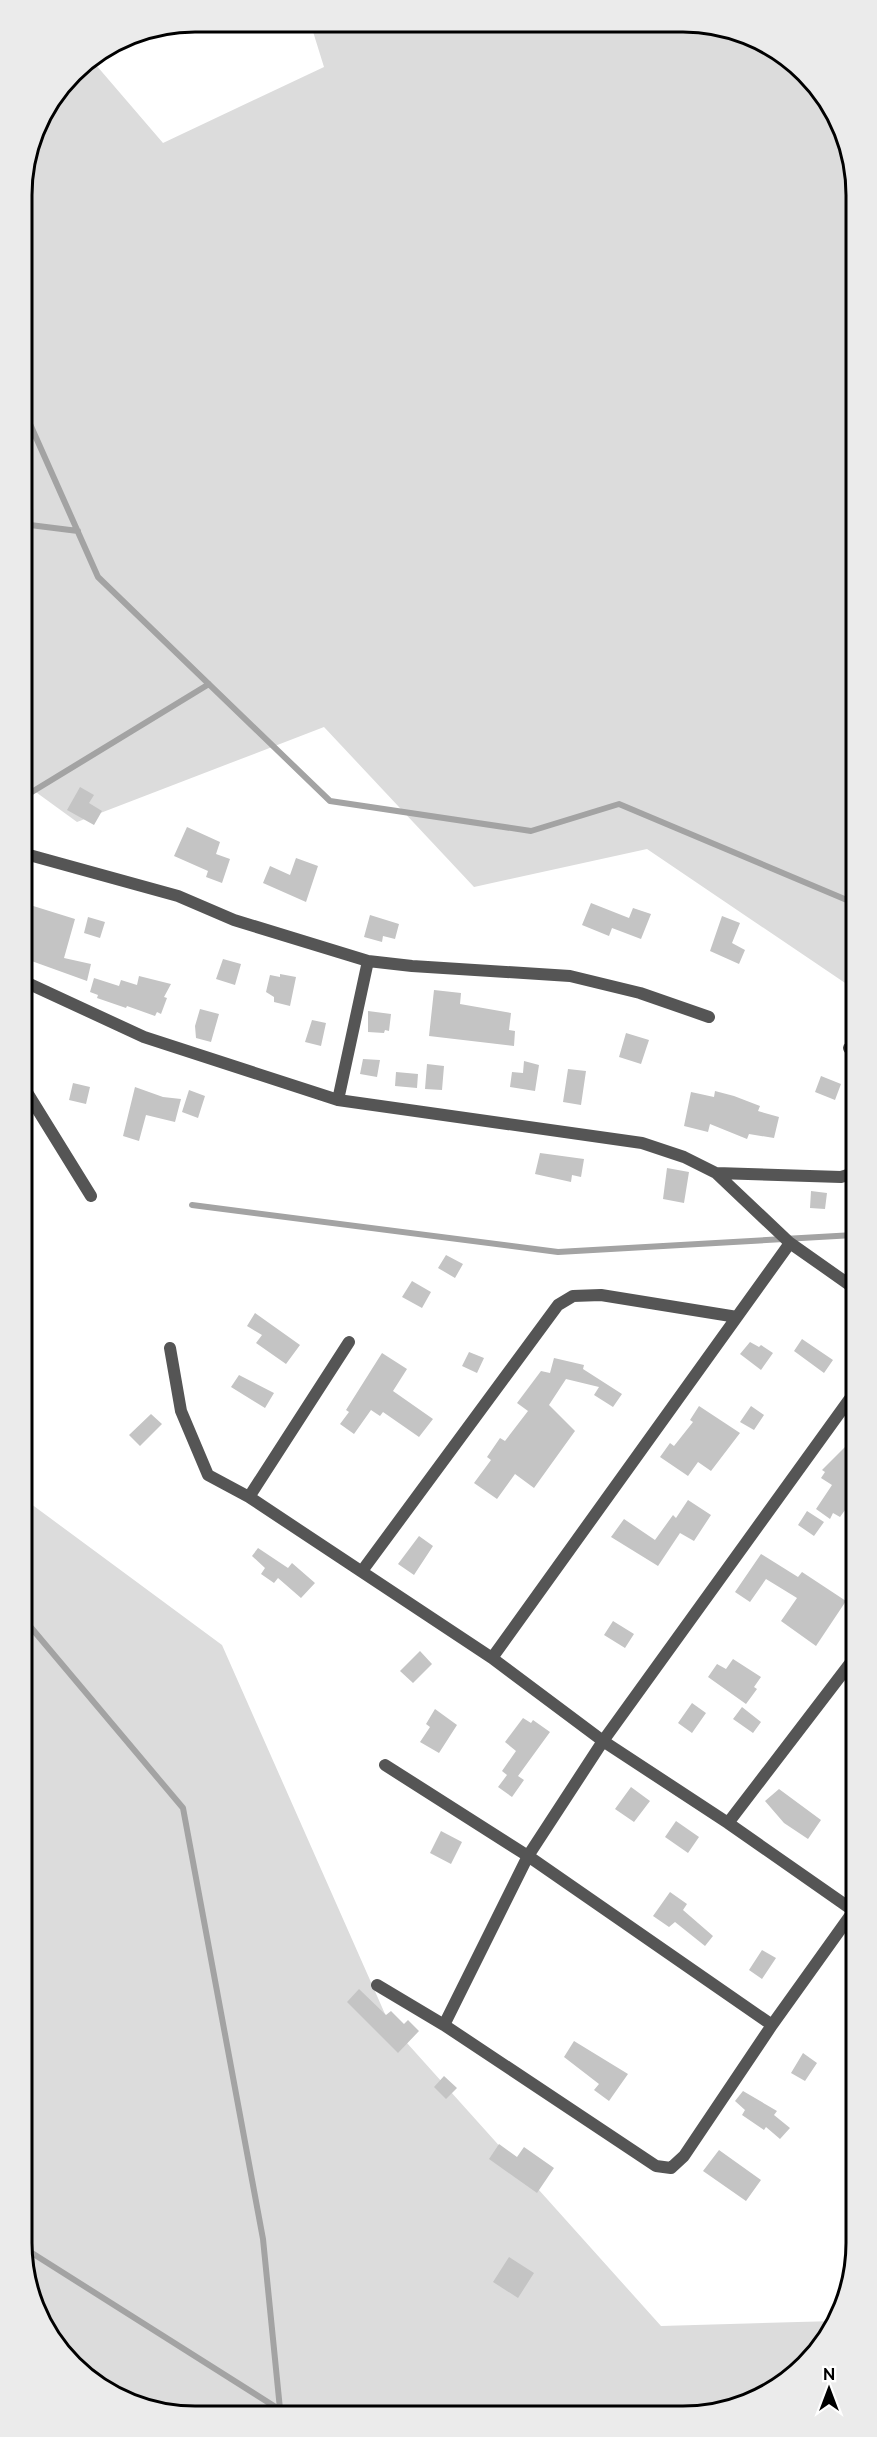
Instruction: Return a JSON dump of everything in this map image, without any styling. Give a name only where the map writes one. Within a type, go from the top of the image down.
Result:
[{"type":"street","points":[[32,856],[178,896],[234,920],[368,961],[570,976],[640,993],[709,1017]]},
{"type":"street","points":[[338,1100],[368,961]]},
{"type":"street","points":[[32,985],[144,1037],[338,1100],[642,1143],[684,1157],[716,1173],[790,1243],[845,1282]]},
{"type":"street","points":[[32,1100],[91,1196]]},
{"type":"street","points":[[716,1173],[846,1176]]},
{"type":"street","points":[[492,1658],[790,1243]]},
{"type":"street","points":[[362,1571],[558,1305],[573,1296],[601,1295],[737,1317]]},
{"type":"street","points":[[249,1497],[349,1342]]},
{"type":"street","points":[[170,1348],[181,1411],[208,1475],[249,1497],[492,1658],[603,1741],[845,1903]]},
{"type":"street","points":[[444,2025],[528,1856],[603,1741],[845,1405]]},
{"type":"street","points":[[728,1823],[845,1670]]},
{"type":"street","points":[[385,1765],[528,1856],[772,2025]]},
{"type":"street","points":[[377,1985],[444,2025],[656,2166],[671,2168],[684,2156],[772,2025],[845,1924]]},
{"type":"shaded area","points":[[313,31],[683,31],[704,33],[735,40],[755,48],[782,65],[812,95],[829,122],[842,163],[846,194],[846,983],[647,849],[474,887],[324,727],[77,822],[32,789],[32,184],[37,152],[44,132],[53,113],[72,87],[96,65],[163,143],[324,67]]},
{"type":"shaded area","points":[[31,1504],[222,1645],[389,2023],[661,2326],[825,2321],[818,2333],[790,2365],[764,2384],[735,2397],[683,2406],[194,2406],[163,2402],[122,2389],[95,2372],[79,2358],[48,2315],[35,2274],[31,2243]]},
{"type":"building","points":[[80,787],[94,795],[89,803],[102,811],[94,825],[67,810]]},
{"type":"building","points":[[187,827],[220,842],[216,854],[230,859],[222,883],[206,877],[208,871],[174,856]]},
{"type":"building","points":[[296,858],[318,866],[306,902],[263,883],[270,866],[290,875]]},
{"type":"building","points":[[591,903],[629,918],[633,908],[651,914],[641,939],[612,928],[609,936],[582,925]]},
{"type":"building","points":[[32,906],[75,919],[64,958],[91,964],[87,981],[32,961]]},
{"type":"building","points":[[370,915],[399,924],[395,939],[383,936],[382,942],[364,937]]},
{"type":"building","points":[[722,916],[740,923],[732,943],[745,950],[739,964],[710,951]]},
{"type":"building","points":[[88,917],[105,922],[100,938],[84,933]]},
{"type":"building","points":[[223,959],[241,964],[235,985],[216,979]]},
{"type":"building","points":[[280,974],[296,977],[290,1006],[274,1002],[274,997],[266,992],[270,975],[280,977]]},
{"type":"building","points":[[139,976],[171,984],[164,997],[167,998],[161,1014],[157,1012],[155,1016],[127,1006],[126,1008],[97,998],[98,995],[90,992],[94,978],[119,986],[121,980],[137,985]]},
{"type":"building","points":[[434,990],[461,993],[460,1004],[511,1013],[509,1030],[515,1031],[514,1046],[429,1036]]},
{"type":"building","points":[[200,1009],[219,1014],[211,1042],[196,1038],[195,1026]]},
{"type":"building","points":[[368,1011],[391,1014],[389,1031],[368,1032]]},
{"type":"building","points":[[312,1020],[326,1023],[321,1046],[305,1042]]},
{"type":"building","points":[[626,1033],[649,1040],[641,1064],[619,1057]]},
{"type":"building","points":[[363,1059],[380,1060],[377,1077],[360,1074]]},
{"type":"building","points":[[524,1061],[539,1065],[535,1091],[510,1087],[512,1072],[523,1073]]},
{"type":"building","points":[[427,1064],[444,1066],[442,1090],[425,1089]]},
{"type":"building","points":[[568,1069],[586,1071],[581,1105],[563,1102]]},
{"type":"building","points":[[396,1072],[418,1074],[417,1088],[395,1086]]},
{"type":"building","points":[[821,1076],[841,1084],[835,1100],[815,1092]]},
{"type":"building","points":[[73,1083],[90,1087],[86,1104],[69,1100]]},
{"type":"building","points":[[135,1087],[163,1097],[181,1099],[175,1122],[146,1115],[139,1141],[123,1136]]},
{"type":"building","points":[[189,1090],[205,1096],[198,1118],[182,1112]]},
{"type":"building","points":[[715,1091],[760,1106],[758,1111],[779,1117],[774,1138],[749,1134],[747,1139],[710,1124],[708,1132],[684,1126],[691,1092],[714,1097]]},
{"type":"building","points":[[540,1153],[584,1159],[581,1177],[572,1175],[571,1182],[535,1174]]},
{"type":"building","points":[[667,1168],[689,1172],[684,1203],[663,1199]]},
{"type":"building","points":[[811,1191],[827,1193],[825,1209],[810,1208]]},
{"type":"building","points":[[446,1255],[463,1264],[455,1278],[438,1268]]},
{"type":"building","points":[[412,1281],[431,1292],[422,1308],[402,1297]]},
{"type":"building","points":[[255,1313],[300,1345],[286,1364],[256,1343],[262,1335],[247,1326]]},
{"type":"building","points":[[802,1339],[833,1360],[824,1373],[794,1351]]},
{"type":"building","points":[[750,1342],[759,1347],[761,1345],[773,1353],[761,1370],[740,1354]]},
{"type":"building","points":[[469,1352],[484,1358],[477,1373],[462,1366]]},
{"type":"building","points":[[382,1353],[407,1369],[393,1391],[433,1419],[419,1437],[383,1412],[380,1416],[371,1410],[354,1434],[340,1424],[349,1412],[346,1410]]},
{"type":"building","points":[[554,1358],[584,1365],[583,1369],[622,1394],[613,1407],[594,1395],[599,1387],[566,1379],[549,1405],[575,1431],[534,1488],[515,1474],[497,1499],[474,1483],[491,1460],[487,1457],[500,1438],[505,1441],[528,1411],[517,1403],[541,1371],[550,1373]]},
{"type":"building","points":[[239,1375],[274,1393],[265,1408],[231,1387]]},
{"type":"building","points":[[699,1406],[740,1433],[711,1471],[698,1462],[688,1476],[660,1457],[670,1443],[674,1446],[693,1422],[690,1420]]},
{"type":"building","points":[[751,1406],[764,1415],[754,1430],[740,1422]]},
{"type":"building","points":[[151,1414],[162,1424],[140,1446],[129,1435]]},
{"type":"building","points":[[845,1447],[845,1509],[840,1517],[833,1513],[830,1519],[816,1509],[832,1485],[821,1478],[825,1472],[822,1470]]},
{"type":"building","points":[[688,1500],[711,1515],[694,1541],[680,1533],[658,1566],[611,1537],[624,1519],[655,1540],[673,1515],[676,1518]]},
{"type":"building","points":[[807,1511],[824,1522],[814,1536],[798,1525]]},
{"type":"building","points":[[419,1536],[433,1546],[414,1575],[398,1564]]},
{"type":"building","points":[[258,1548],[288,1568],[292,1563],[315,1583],[301,1598],[278,1578],[274,1583],[261,1574],[265,1568],[252,1556]]},
{"type":"building","points":[[761,1554],[798,1577],[802,1572],[845,1602],[816,1646],[781,1621],[797,1598],[766,1579],[750,1602],[735,1592]]},
{"type":"building","points":[[613,1621],[634,1634],[625,1648],[604,1635]]},
{"type":"building","points":[[420,1651],[432,1664],[413,1683],[400,1671]]},
{"type":"building","points":[[733,1659],[761,1677],[754,1687],[757,1689],[746,1704],[708,1677],[717,1664],[726,1669]]},
{"type":"building","points":[[692,1703],[706,1713],[692,1733],[678,1723]]},
{"type":"building","points":[[742,1707],[761,1722],[753,1733],[733,1719]]},
{"type":"building","points":[[435,1709],[457,1725],[439,1753],[420,1742],[430,1727],[426,1724]]},
{"type":"building","points":[[523,1718],[531,1723],[533,1720],[550,1732],[518,1776],[524,1780],[512,1797],[498,1787],[507,1775],[502,1771],[516,1751],[505,1742]]},
{"type":"building","points":[[631,1787],[650,1801],[634,1822],[615,1809]]},
{"type":"building","points":[[779,1789],[821,1820],[808,1839],[784,1823],[765,1801]]},
{"type":"building","points":[[676,1821],[699,1837],[688,1853],[665,1837]]},
{"type":"building","points":[[441,1831],[462,1842],[451,1864],[430,1853]]},
{"type":"building","points":[[670,1892],[687,1904],[683,1910],[713,1936],[705,1946],[675,1922],[669,1927],[653,1916]]},
{"type":"building","points":[[762,1950],[776,1958],[762,1979],[749,1970]]},
{"type":"building","points":[[359,1989],[386,2015],[391,2011],[404,2024],[408,2020],[419,2031],[398,2053],[347,2002]]},
{"type":"building","points":[[574,2041],[628,2074],[609,2101],[594,2090],[599,2084],[564,2057]]},
{"type":"building","points":[[803,2053],[817,2063],[805,2081],[791,2073]]},
{"type":"building","points":[[444,2076],[457,2088],[446,2099],[434,2087]]},
{"type":"building","points":[[743,2091],[777,2111],[774,2115],[790,2128],[780,2139],[766,2127],[764,2130],[742,2115],[745,2110],[735,2101]]},
{"type":"building","points":[[499,2144],[517,2157],[524,2147],[554,2168],[537,2193],[489,2159]]},
{"type":"building","points":[[719,2150],[761,2180],[746,2201],[703,2171]]},
{"type":"building","points":[[509,2257],[534,2273],[518,2298],[493,2282]]},
{"type":"waterway","points":[[32,428],[98,577],[330,801],[531,831],[619,804],[846,899]]},
{"type":"waterway","points":[[32,525],[78,531]]},
{"type":"waterway","points":[[32,792],[209,684]]},
{"type":"waterway","points":[[192,1205],[558,1252],[845,1235]]},
{"type":"waterway","points":[[31,1628],[183,1808],[263,2239],[280,2406]]},
{"type":"waterway","points":[[32,2253],[274,2406]]}]
